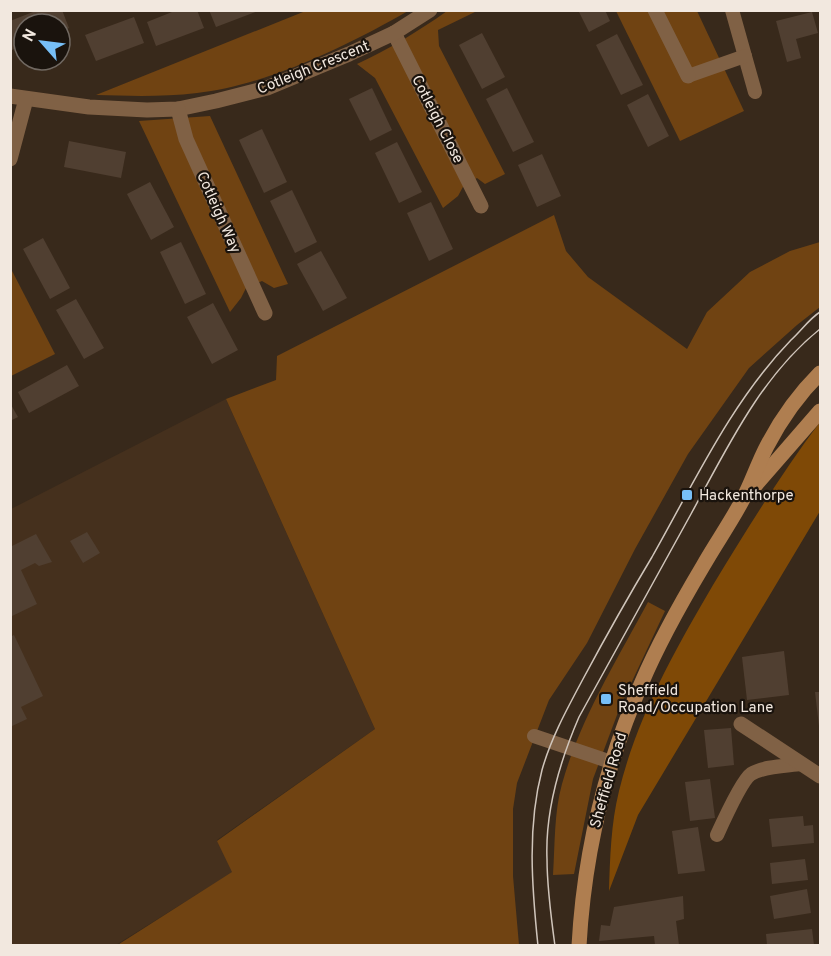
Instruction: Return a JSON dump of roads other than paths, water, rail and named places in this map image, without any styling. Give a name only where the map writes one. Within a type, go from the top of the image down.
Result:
[{"type":"street","name":"Cotleigh Crescent","points":[[10,96],[89,108],[178,109],[267,88],[394,33],[430,10]]},
{"type":"street","points":[[655,10],[688,76]]},
{"type":"street","name":"Cotleigh Close","points":[[394,33],[481,206]]},
{"type":"street","points":[[10,159],[26,99]]},
{"type":"street","name":"Cotleigh Way","points":[[178,109],[186,139],[265,313]]},
{"type":"street","name":"Sheffield Road","points":[[579,945],[593,829],[611,762],[642,681],[703,566],[743,499],[766,447],[781,420],[820,373]]},
{"type":"street","name":"Sheffield Road","points":[[743,499],[820,411]]},
{"type":"street","points":[[741,724],[820,776]]},
{"type":"lane","points":[[732,10],[754,92]]},
{"type":"lane","points":[[688,76],[745,56]]},
{"type":"lane","points":[[534,736],[611,762]]},
{"type":"lane","points":[[717,835],[750,775],[763,770],[801,764]]},
{"type":"tram line","points":[[538,946],[532,858],[534,813],[542,770],[555,735],[608,633],[732,416],[770,364],[820,312]]},
{"type":"tram line","points":[[555,946],[548,881],[548,822],[560,768],[579,717],[747,414],[780,368],[820,329]]},
{"type":"place","name":"Hackenthorpe","points":[[687,495]]},
{"type":"place","name":"Sheffield Road/Occupation Lane","points":[[606,699]]}]
